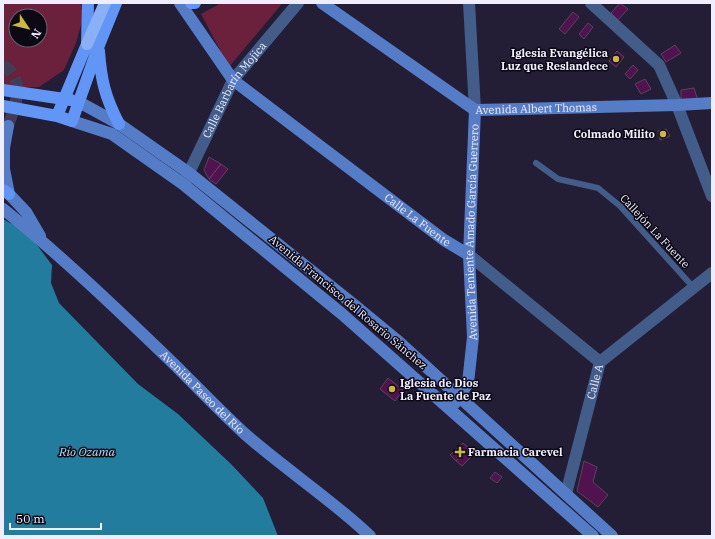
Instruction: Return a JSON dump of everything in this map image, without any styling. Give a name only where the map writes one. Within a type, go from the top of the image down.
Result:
[{"type":"highway","points":[[93,45],[105,3]]},
{"type":"main road","points":[[88,3],[93,45],[107,100],[119,124]]},
{"type":"main road","points":[[57,116],[63,99],[116,3]]},
{"type":"main road","name":"Calle La Fuente","points":[[180,3],[233,80],[444,240],[469,255]]},
{"type":"main road","name":"Avenida Albert Thomas","points":[[322,3],[475,110],[712,103]]},
{"type":"main road","points":[[3,106],[57,116],[72,121],[79,102],[93,45]]},
{"type":"main road","name":"Avenida Francisco del Rosario Sánchez","points":[[3,90],[79,102],[119,124],[186,179],[342,314],[593,536]]},
{"type":"main road","name":"Avenida Teniente Amado García Guerrero","points":[[450,408],[460,397],[468,383],[473,338],[469,255],[475,110]]},
{"type":"main road","name":"Avenida Francisco del Rosario Sánchez","points":[[72,121],[112,134],[186,179],[370,318],[460,397],[612,536]]},
{"type":"main road","name":"Avenida Paseo del Río","points":[[8,126],[4,148],[6,192],[26,212],[43,241]]},
{"type":"main road","name":"Avenida Paseo del Río","points":[[3,209],[43,241],[104,296],[244,433],[286,469],[344,511],[370,536]]},
{"type":"street","name":"Calle Barbarín Mojica","points":[[186,179],[233,80],[298,3]]},
{"type":"street","name":"Avenida Teniente Amado García Guerrero","points":[[469,3],[475,110]]},
{"type":"street","points":[[591,3],[659,64],[677,105],[712,196]]},
{"type":"street","name":"Calle La Fuente","points":[[469,255],[600,362]]},
{"type":"street","name":"Calle A","points":[[566,494],[600,362],[712,273]]},
{"type":"lane","name":"Callejón La Fuente","points":[[536,163],[558,179],[598,188],[620,206],[693,287]]},
{"type":"shaded area","points":[[3,3],[81,3],[83,18],[76,43],[64,70],[39,87],[12,87],[3,85]]},
{"type":"shaded area","points":[[221,3],[280,3],[281,5],[229,67],[201,14]]},
{"type":"water","name":"Río Ozama","points":[[3,219],[28,233],[52,265],[51,283],[59,303],[138,384],[178,414],[231,464],[263,498],[278,536],[3,536]]},
{"type":"building","points":[[620,3],[628,9],[618,20],[611,13]]},
{"type":"building","points":[[573,12],[579,17],[565,34],[559,29]]},
{"type":"building","points":[[588,23],[593,27],[584,39],[579,34]]},
{"type":"building","points":[[675,45],[681,53],[666,62],[661,54]]},
{"type":"building","name":"Iglesia Evangélica Luz que Reslandece","points":[[617,51],[624,57],[616,67],[609,61]]},
{"type":"building","points":[[633,65],[638,70],[630,79],[625,74]]},
{"type":"building","points":[[645,79],[651,89],[641,94],[635,84]]},
{"type":"building","points":[[694,88],[698,101],[684,102],[681,98],[681,90]]},
{"type":"building","name":"Colmado Milito","points":[[666,129],[670,136],[660,140],[658,131]]},
{"type":"building","points":[[209,157],[221,164],[209,179],[204,170]]},
{"type":"building","points":[[221,164],[228,169],[216,184],[209,179]]},
{"type":"building","name":"Iglesia de Dios La Fuente de Paz","points":[[388,378],[403,390],[395,401],[380,389]]},
{"type":"building","name":"Farmacia Carevel","points":[[463,443],[469,448],[456,461],[450,455]]},
{"type":"building","points":[[469,448],[475,453],[462,466],[456,461]]},
{"type":"building","points":[[584,461],[597,467],[593,482],[608,495],[598,507],[577,491]]},
{"type":"building","points":[[495,472],[502,477],[497,483],[490,478]]},
{"type":"tunnel","points":[[3,65],[15,78],[17,86],[16,102],[8,126]]},
{"type":"place","name":"Iglesia Evangélica Luz que Reslandece","points":[[616,59]]},
{"type":"place","name":"Colmado Milito","points":[[663,134]]},
{"type":"place","name":"Iglesia de Dios La Fuente de Paz","points":[[392,389]]},
{"type":"place","name":"Farmacia Carevel","points":[[460,452]]}]
